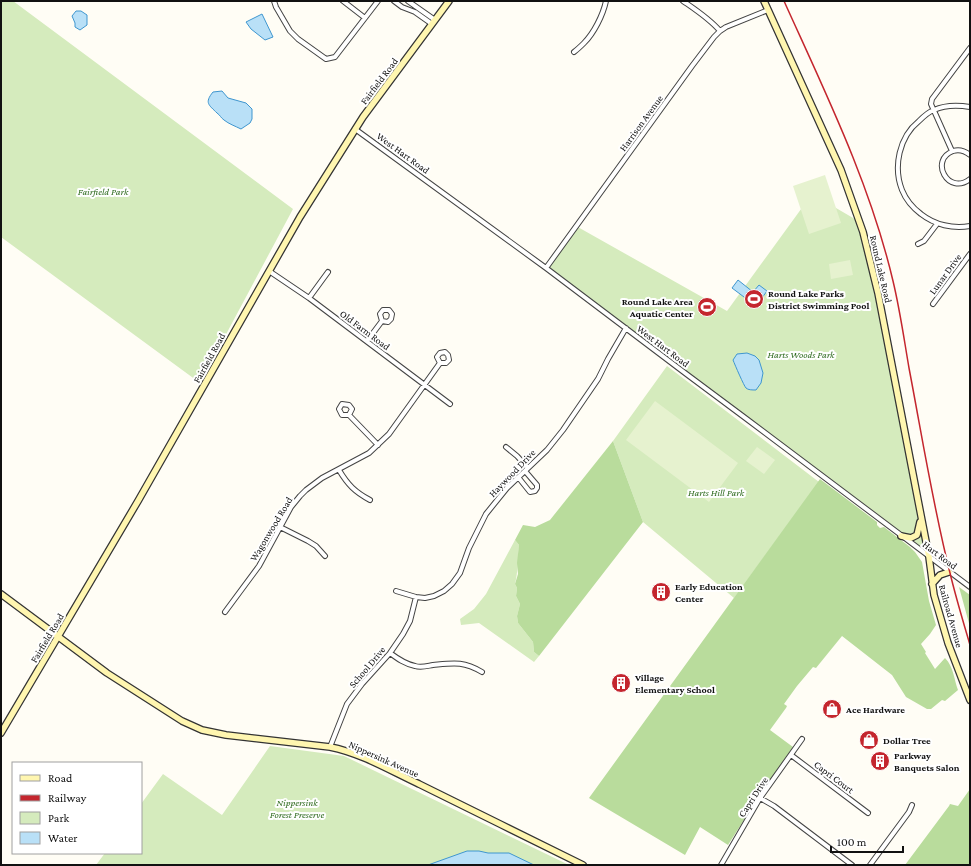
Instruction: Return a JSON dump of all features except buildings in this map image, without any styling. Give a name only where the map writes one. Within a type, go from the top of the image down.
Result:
[{"type":"street","points":[[274,1],[290,31],[298,39],[326,59],[335,57],[378,1]]},
{"type":"street","points":[[343,1],[365,18]]},
{"type":"street","points":[[394,1],[402,7],[433,22]]},
{"type":"street","points":[[408,1],[433,22]]},
{"type":"street","name":"Fairfield Road","points":[[1,733],[156,470],[300,217],[363,117],[449,1]]},
{"type":"street","points":[[574,52],[585,43],[595,28],[606,1]]},
{"type":"street","points":[[683,1],[714,23],[720,31]]},
{"type":"street","name":"Round Lake Road","points":[[764,1],[841,170],[863,232],[878,293],[929,557]]},
{"type":"street","name":"Harrison Avenue","points":[[546,268],[714,37],[726,27],[768,10]]},
{"type":"street","points":[[952,151],[931,104],[932,99],[970,48]]},
{"type":"street","points":[[970,107],[950,106],[934,110],[926,115],[915,124],[907,134],[901,146],[898,160],[899,178],[902,190],[915,209],[926,218],[937,224],[949,227],[970,226]]},
{"type":"street","name":"West Hart Road","points":[[355,129],[546,268],[901,536]]},
{"type":"street","points":[[970,155],[962,150],[952,151],[943,159],[942,164],[942,170],[948,180],[958,184],[970,179]]},
{"type":"street","points":[[918,244],[924,240],[937,224]]},
{"type":"street","name":"Lunar Drive","points":[[933,304],[970,254]]},
{"type":"street","name":"Old Farm Road","points":[[269,271],[309,298],[450,404]]},
{"type":"street","points":[[309,298],[328,272]]},
{"type":"street","points":[[367,341],[382,321]]},
{"type":"street","name":"Haywood Drive","points":[[396,591],[416,597],[426,598],[444,591],[452,584],[460,574],[469,548],[486,514],[507,488],[547,450],[583,402],[598,379],[626,328]]},
{"type":"street","name":"Wagonwood Road","points":[[225,612],[255,571],[291,507],[306,490],[322,478],[369,453],[378,445],[388,434],[440,363]]},
{"type":"street","points":[[349,415],[378,445]]},
{"type":"street","points":[[506,447],[517,456],[538,488],[535,492],[530,492],[518,477]]},
{"type":"street","points":[[339,470],[352,488],[370,500]]},
{"type":"street","points":[[901,536],[911,538],[917,535],[921,518]]},
{"type":"street","points":[[280,527],[316,546],[325,556]]},
{"type":"street","name":"Hart Road","points":[[901,536],[970,587]]},
{"type":"street","name":"Railroad Avenue","points":[[929,557],[934,595],[948,643],[970,700]]},
{"type":"street","points":[[932,584],[940,575],[949,572]]},
{"type":"street","name":"Nippersink Avenue","points":[[1,594],[107,673],[182,721],[202,730],[226,735],[337,748],[368,760],[444,796],[583,865]]},
{"type":"street","name":"School Drive","points":[[330,747],[347,704],[362,684],[390,653],[403,634],[410,621],[416,597]]},
{"type":"street","points":[[390,653],[405,663],[416,667],[455,663],[472,666],[482,672]]},
{"type":"street","name":"Capri Drive","points":[[721,865],[760,798],[802,739]]},
{"type":"street","name":"Capri Court","points":[[791,755],[868,812]]},
{"type":"street","points":[[760,798],[774,806],[852,865]]},
{"type":"street","points":[[870,865],[912,806]]},
{"type":"green space","name":"Fairfield Park","points":[[1,1],[13,1],[293,209],[200,383],[1,237]]},
{"type":"green space","points":[[825,175],[841,223],[809,234],[793,186]]},
{"type":"green space","name":"Harts Woods Park","points":[[812,194],[860,222],[929,557],[546,268],[576,226],[727,311]]},
{"type":"green space","points":[[850,260],[853,275],[831,279],[829,264]]},
{"type":"green space","name":"Harts Hill Park","points":[[667,366],[819,482],[734,598],[643,522],[613,441]]},
{"type":"green space","points":[[655,401],[738,463],[709,502],[626,440]]},
{"type":"green space","points":[[613,441],[643,522],[539,656],[534,652],[533,642],[518,623],[517,616],[520,604],[516,596],[517,588],[515,584],[518,574],[517,563],[519,545],[515,540],[523,525],[535,527],[550,520]]},
{"type":"green space","points":[[757,447],[775,460],[764,474],[746,461]]},
{"type":"green space","points":[[820,479],[877,522],[877,525],[880,528],[884,527],[910,547],[922,562],[929,601],[936,625],[921,644],[935,669],[945,658],[952,669],[958,690],[945,701],[942,700],[931,709],[927,709],[906,697],[892,675],[842,636],[816,668],[813,667],[784,704],[787,706],[786,708],[770,730],[793,747],[763,790],[728,845],[700,827],[685,855],[589,798]]},
{"type":"green space","points":[[515,540],[519,545],[515,584],[517,588],[516,596],[520,604],[517,616],[518,623],[533,642],[534,652],[539,656],[534,662],[479,623],[461,625],[460,619],[474,609],[486,594]]},
{"type":"green space","points":[[959,587],[970,595],[970,627]]},
{"type":"green space","name":"Nippersink Forest Preserve","points":[[270,746],[344,756],[569,865],[96,865],[104,854],[142,854],[142,803],[163,774],[222,815]]},
{"type":"green space","points":[[970,789],[970,865],[905,865],[950,804],[958,806]]},
{"type":"water","points":[[76,11],[81,11],[87,15],[87,25],[80,30],[75,27],[72,16]]},
{"type":"water","points":[[262,14],[273,37],[265,40],[251,29],[246,22]]},
{"type":"water","points":[[222,91],[228,98],[246,103],[252,109],[252,119],[250,123],[241,129],[224,120],[210,106],[208,101],[213,92]]},
{"type":"water","name":"Round Lake Parks District Swimming Pool","points":[[738,280],[753,292],[759,285],[767,291],[756,306],[732,288]]},
{"type":"water","points":[[747,353],[755,356],[759,360],[763,373],[761,383],[756,390],[749,390],[746,388],[733,360],[737,354]]},
{"type":"water","points":[[467,851],[509,853],[534,865],[428,865]]},
{"type":"railway","points":[[784,1],[845,138],[872,209],[883,245],[898,303],[938,522],[952,582],[970,645]]},
{"type":"place","name":"Round Lake Parks District Swimming Pool","points":[[754,299]]},
{"type":"place","name":"Round Lake Area Aquatic Center","points":[[707,307]]},
{"type":"place","name":"Early Education Center","points":[[661,592]]},
{"type":"place","name":"Village Elementary School","points":[[621,683]]},
{"type":"place","name":"Ace Hardware","points":[[832,709]]},
{"type":"place","name":"Dollar Tree","points":[[869,740]]},
{"type":"place","name":"Parkway Banquets Salon","points":[[880,761]]}]
